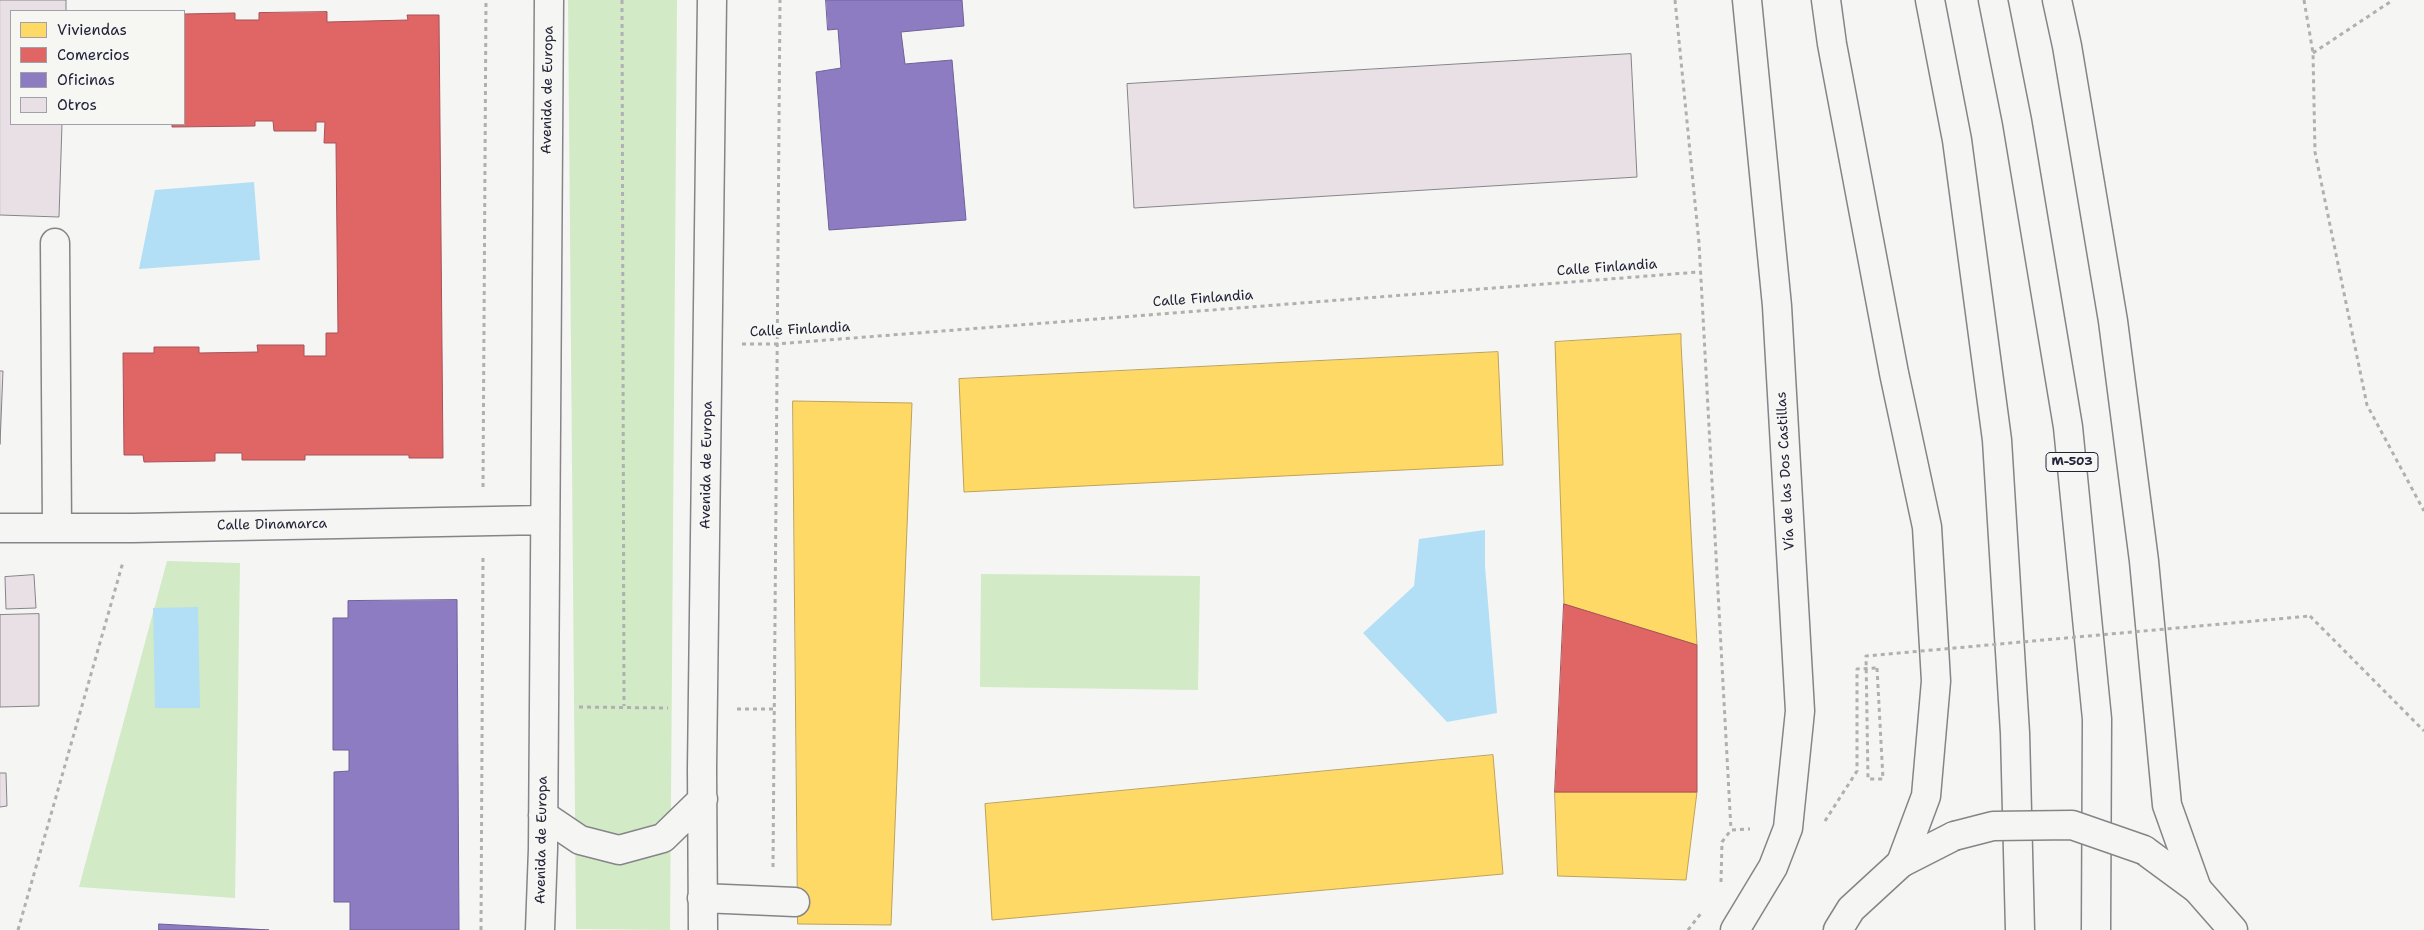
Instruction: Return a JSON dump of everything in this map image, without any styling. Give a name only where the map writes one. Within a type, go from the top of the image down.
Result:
[{"type":"main road","name":"Avenida de Europa","points":[[540,930],[543,815],[549,0]]},
{"type":"main road","name":"Avenida de Europa","points":[[703,930],[712,0]]},
{"type":"main road","name":"Vía de las Dos Castillas","points":[[1735,930],[1773,867],[1788,828],[1800,711],[1776,306],[1747,0]]},
{"type":"main road","points":[[1826,0],[1832,44],[1892,363],[1928,527],[1936,681],[1933,719],[1926,796],[1901,863]]},
{"type":"main road","points":[[1930,0],[1957,140],[1997,440],[2015,733],[2020,930]]},
{"type":"main road","name":"M-503","points":[[1993,0],[2017,121],[2068,427],[2097,719],[2096,930]]},
{"type":"main road","points":[[2056,0],[2067,46],[2113,321],[2144,561],[2167,805],[2197,889]]},
{"type":"main road","points":[[55,243],[57,528]]},
{"type":"main road","name":"Calle Dinamarca","points":[[0,528],[133,528],[544,520]]},
{"type":"main road","points":[[543,815],[580,840],[619,850],[662,838],[703,799]]},
{"type":"main road","points":[[1838,930],[1851,909],[1901,863],[1954,836],[1993,826],[2072,826],[2144,850],[2197,889],[2233,930]]},
{"type":"main road","points":[[702,898],[784,901]]},
{"type":"path","points":[[480,930],[486,0]]},
{"type":"path","points":[[622,0],[624,706]]},
{"type":"path","points":[[780,0],[774,709],[784,901]]},
{"type":"path","points":[[1675,0],[1699,243],[1699,272],[1731,830],[1722,842],[1721,887]]},
{"type":"path","points":[[2304,0],[2313,53],[2315,152],[2367,405],[2424,511]]},
{"type":"path","points":[[2313,53],[2393,0]]},
{"type":"path","name":"Calle Finlandia","points":[[709,344],[776,344],[1699,272]]},
{"type":"path","points":[[18,930],[133,528]]},
{"type":"path","points":[[1857,772],[1857,670],[1878,668],[1883,779],[1868,779],[1866,656],[2310,616],[2424,731]]},
{"type":"path","points":[[543,708],[624,706],[774,709]]},
{"type":"path","points":[[1731,830],[1788,828]]},
{"type":"path","points":[[1688,930],[1704,909]]},
{"type":"green space","points":[[568,0],[677,0],[670,930],[576,929]]},
{"type":"green space","points":[[167,561],[240,563],[235,898],[79,887]]},
{"type":"green space","points":[[981,574],[1200,576],[1198,690],[980,687]]},
{"type":"water","points":[[254,182],[260,260],[139,269],[155,190]]},
{"type":"water","points":[[1485,530],[1485,566],[1497,713],[1447,722],[1363,633],[1414,586],[1419,539]]},
{"type":"water","points":[[198,607],[200,708],[155,708],[153,608]]},
{"type":"building: Viviendas","points":[[1681,334],[1697,645],[1564,604],[1555,342]]},
{"type":"building: Viviendas","points":[[1498,352],[1503,465],[964,492],[959,379]]},
{"type":"building: Viviendas","points":[[793,401],[912,403],[891,925],[798,924]]},
{"type":"building: Viviendas","points":[[1493,755],[1503,874],[992,920],[985,804]]},
{"type":"building: Viviendas","points":[[1555,792],[1697,792],[1686,880],[1558,876]]},
{"type":"building: Comercios","points":[[327,12],[327,22],[408,20],[407,15],[439,15],[443,458],[409,458],[409,455],[305,455],[305,460],[242,460],[242,453],[215,453],[215,461],[144,462],[143,455],[124,455],[123,353],[154,353],[154,347],[199,347],[199,353],[258,352],[257,345],[304,345],[304,356],[326,356],[326,333],[338,333],[336,143],[324,143],[325,122],[316,122],[316,131],[274,131],[273,121],[255,121],[255,126],[172,127],[172,125],[185,125],[185,14],[235,13],[235,20],[259,20],[259,13]]},
{"type":"building: Comercios","points":[[1564,604],[1697,645],[1697,792],[1555,792]]},
{"type":"building: Oficinas","points":[[826,0],[962,0],[964,26],[901,32],[905,64],[952,60],[966,220],[829,230],[816,72],[841,68],[838,29],[828,30]]},
{"type":"building: Oficinas","points":[[457,600],[459,930],[350,930],[350,902],[334,902],[334,772],[349,771],[349,750],[333,750],[333,618],[348,618],[348,601]]},
{"type":"building: Oficinas","points":[[159,924],[269,930],[159,930]]},
{"type":"building: Otros","points":[[0,0],[66,0],[66,10],[10,10],[10,125],[62,125],[59,217],[0,215]]},
{"type":"building: Otros","points":[[1631,54],[1637,177],[1134,208],[1127,84]]},
{"type":"building: Otros","points":[[0,371],[3,371],[0,444]]},
{"type":"building: Otros","points":[[34,575],[36,608],[6,609],[5,577]]},
{"type":"building: Otros","points":[[39,614],[39,706],[0,707],[0,615]]},
{"type":"building: Otros","points":[[0,773],[6,773],[7,806],[0,807]]}]
